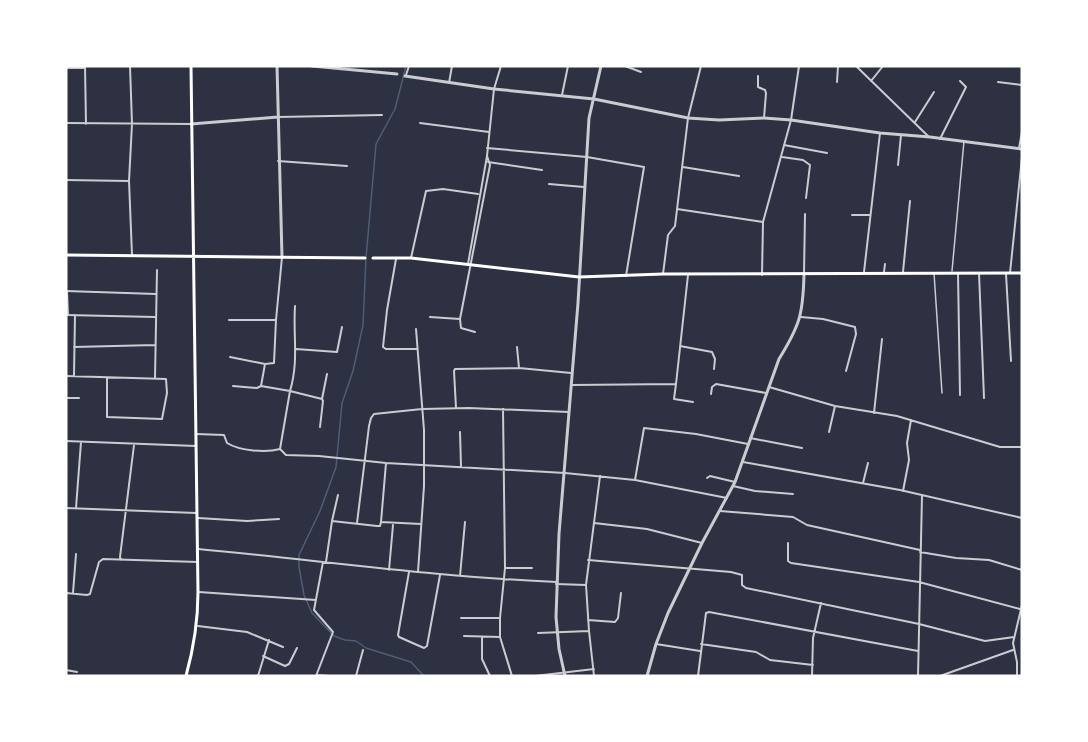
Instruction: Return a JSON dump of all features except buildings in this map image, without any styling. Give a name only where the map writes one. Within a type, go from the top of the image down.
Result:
[{"type":"main road","points":[[186,676],[198,626],[191,66]]},
{"type":"main road","points":[[66,255],[365,258]]},
{"type":"main road","points":[[373,258],[411,258],[579,277],[864,272],[1022,273]]},
{"type":"street","points":[[130,66],[132,124],[129,181],[132,255]]},
{"type":"street","points":[[230,357],[272,364],[275,361],[282,257],[277,66]]},
{"type":"street","points":[[312,66],[358,68],[494,89],[594,99],[688,118],[791,120],[1020,149],[1022,132]]},
{"type":"street","points":[[382,66],[382,72]]},
{"type":"street","points":[[406,76],[409,66]]},
{"type":"street","points":[[449,82],[452,66]]},
{"type":"street","points":[[476,332],[461,328],[460,319],[484,195],[494,89],[501,66]]},
{"type":"street","points":[[562,96],[568,66]]},
{"type":"street","points":[[564,674],[557,632],[556,583],[573,373],[589,118],[601,66]]},
{"type":"street","points":[[625,66],[641,72]]},
{"type":"street","points":[[663,274],[668,235],[675,226],[688,118],[701,66]]},
{"type":"street","points":[[762,275],[763,222],[791,120],[799,66]]},
{"type":"street","points":[[837,82],[838,66]]},
{"type":"street","points":[[856,66],[930,137]]},
{"type":"street","points":[[871,81],[883,66]]},
{"type":"street","points":[[66,68],[85,67],[86,124]]},
{"type":"street","points":[[758,76],[758,86],[766,93],[764,118]]},
{"type":"street","points":[[940,139],[966,87],[960,81]]},
{"type":"street","points":[[998,82],[1022,85]]},
{"type":"street","points":[[915,123],[934,92]]},
{"type":"street","points":[[66,123],[191,124],[278,117],[382,115]]},
{"type":"street","points":[[420,123],[489,132]]},
{"type":"street","points":[[864,272],[880,133]]},
{"type":"street","points":[[898,165],[901,135]]},
{"type":"street","points":[[784,145],[827,153]]},
{"type":"street","points":[[487,148],[587,157],[645,168],[626,276]]},
{"type":"street","points":[[782,157],[809,163],[811,166],[806,198]]},
{"type":"street","points":[[1011,361],[1008,273],[1020,204],[1022,157]]},
{"type":"street","points":[[278,161],[347,166]]},
{"type":"street","points":[[487,162],[542,170]]},
{"type":"street","points":[[469,266],[487,162]]},
{"type":"street","points":[[683,167],[739,176]]},
{"type":"street","points":[[66,180],[129,181]]},
{"type":"street","points":[[549,184],[584,187]]},
{"type":"street","points":[[411,258],[426,190],[443,189],[484,195]]},
{"type":"street","points":[[903,272],[910,201]]},
{"type":"street","points":[[677,209],[763,222]]},
{"type":"street","points":[[647,676],[656,644],[690,568],[735,482],[779,358],[791,340],[801,316],[805,214]]},
{"type":"street","points":[[852,215],[870,215]]},
{"type":"street","points":[[365,258],[373,258]]},
{"type":"street","points":[[396,259],[383,347],[386,349],[417,349]]},
{"type":"street","points":[[884,272],[885,264]]},
{"type":"street","points":[[155,378],[157,270]]},
{"type":"street","points":[[958,273],[960,395]]},
{"type":"street","points":[[979,273],[984,398]]},
{"type":"street","points":[[688,275],[674,399],[693,402]]},
{"type":"street","points":[[155,317],[67,315],[66,291],[156,294]]},
{"type":"street","points":[[280,449],[294,377],[295,306]]},
{"type":"street","points":[[74,376],[75,315]]},
{"type":"street","points":[[801,316],[855,327],[856,334],[846,371]]},
{"type":"street","points":[[430,317],[460,319]]},
{"type":"street","points":[[229,320],[276,320]]},
{"type":"street","points":[[296,349],[337,352],[342,327]]},
{"type":"street","points":[[416,329],[424,430],[422,524],[418,573]]},
{"type":"street","points":[[874,413],[882,339]]},
{"type":"street","points":[[74,347],[155,345]]},
{"type":"street","points":[[680,346],[712,352],[715,359],[714,369]]},
{"type":"street","points":[[517,347],[519,368]]},
{"type":"street","points":[[261,386],[265,363]]},
{"type":"street","points":[[456,408],[454,370],[519,368],[573,373]]},
{"type":"street","points":[[320,427],[327,374]]},
{"type":"street","points":[[66,376],[166,379],[163,417],[160,420],[107,417],[106,378]]},
{"type":"street","points":[[572,385],[676,384]]},
{"type":"street","points":[[711,394],[712,387],[716,384],[766,393]]},
{"type":"street","points":[[233,386],[256,388],[261,386],[322,399]]},
{"type":"street","points":[[768,387],[835,406],[911,420],[1000,447],[1022,447]]},
{"type":"street","points":[[66,398],[79,398]]},
{"type":"street","points":[[829,432],[835,406]]},
{"type":"street","points":[[357,524],[369,426],[374,414],[456,408],[569,412]]},
{"type":"street","points":[[503,409],[504,580],[500,638],[512,676]]},
{"type":"street","points":[[903,491],[909,460],[907,443],[911,420]]},
{"type":"street","points":[[635,480],[644,428],[748,444]]},
{"type":"street","points":[[460,432],[461,466]]},
{"type":"street","points":[[196,434],[224,435],[227,443],[242,448],[268,451],[280,449]]},
{"type":"street","points":[[750,438],[802,448]]},
{"type":"street","points":[[66,441],[196,446]]},
{"type":"street","points":[[76,508],[81,441]]},
{"type":"street","points":[[121,560],[134,445]]},
{"type":"street","points":[[280,449],[286,455],[600,476],[635,480],[727,498]]},
{"type":"street","points":[[742,462],[863,483],[1022,518]]},
{"type":"street","points":[[332,521],[380,526],[386,463]]},
{"type":"street","points":[[863,483],[868,463]]},
{"type":"street","points":[[594,676],[586,585],[600,476]]},
{"type":"street","points":[[707,478],[710,476],[735,482]]},
{"type":"street","points":[[733,486],[755,491],[793,494]]},
{"type":"street","points":[[329,676],[316,675],[333,632],[314,611],[338,495]]},
{"type":"street","points":[[918,676],[922,496]]},
{"type":"street","points":[[66,508],[196,513]]},
{"type":"street","points":[[720,511],[792,517],[807,525],[956,558],[989,560],[1022,570]]},
{"type":"street","points":[[196,518],[247,521],[279,519]]},
{"type":"street","points":[[381,522],[422,524]]},
{"type":"street","points":[[460,576],[465,522]]},
{"type":"street","points":[[594,523],[647,529],[702,543]]},
{"type":"street","points":[[388,570],[393,524]]},
{"type":"street","points":[[788,543],[787,557],[791,563],[919,582],[1020,609]]},
{"type":"street","points":[[197,549],[418,573],[586,585]]},
{"type":"street","points":[[73,593],[76,554]]},
{"type":"street","points":[[66,592],[87,596],[90,594],[101,560],[198,562]]},
{"type":"street","points":[[588,560],[738,574],[742,575],[742,585],[746,588],[919,624],[986,641],[1014,637]]},
{"type":"street","points":[[504,568],[532,568]]},
{"type":"street","points":[[409,572],[398,636],[424,648],[427,646],[440,575]]},
{"type":"street","points":[[198,592],[316,600]]},
{"type":"street","points":[[588,620],[615,621],[618,618],[621,593]]},
{"type":"street","points":[[812,676],[814,631],[821,603]]},
{"type":"street","points":[[1017,676],[1017,662],[1013,650],[1022,604]]},
{"type":"street","points":[[698,676],[706,613],[709,612],[918,651]]},
{"type":"street","points":[[461,618],[500,618]]},
{"type":"street","points":[[198,626],[237,630],[283,647]]},
{"type":"street","points":[[538,633],[589,631]]},
{"type":"street","points":[[465,636],[500,638]]},
{"type":"street","points":[[482,637],[482,659],[490,676]]},
{"type":"street","points":[[258,676],[269,640]]},
{"type":"street","points":[[656,644],[700,651]]},
{"type":"street","points":[[701,644],[756,652],[770,660],[813,665]]},
{"type":"street","points":[[263,656],[285,666],[289,664],[297,648]]},
{"type":"street","points":[[356,676],[363,650]]},
{"type":"street","points":[[940,676],[1013,650]]},
{"type":"street","points":[[535,676],[594,669]]},
{"type":"street","points":[[66,670],[77,672]]},
{"type":"lane","points":[[952,272],[964,141]]},
{"type":"lane","points":[[934,272],[942,393]]},
{"type":"waterway","points":[[406,66],[395,109],[376,144],[366,258],[363,325],[353,371],[342,403],[336,467],[320,511],[299,555],[299,567],[304,595],[312,613],[334,636],[356,641],[366,648],[411,662],[424,676]]}]
